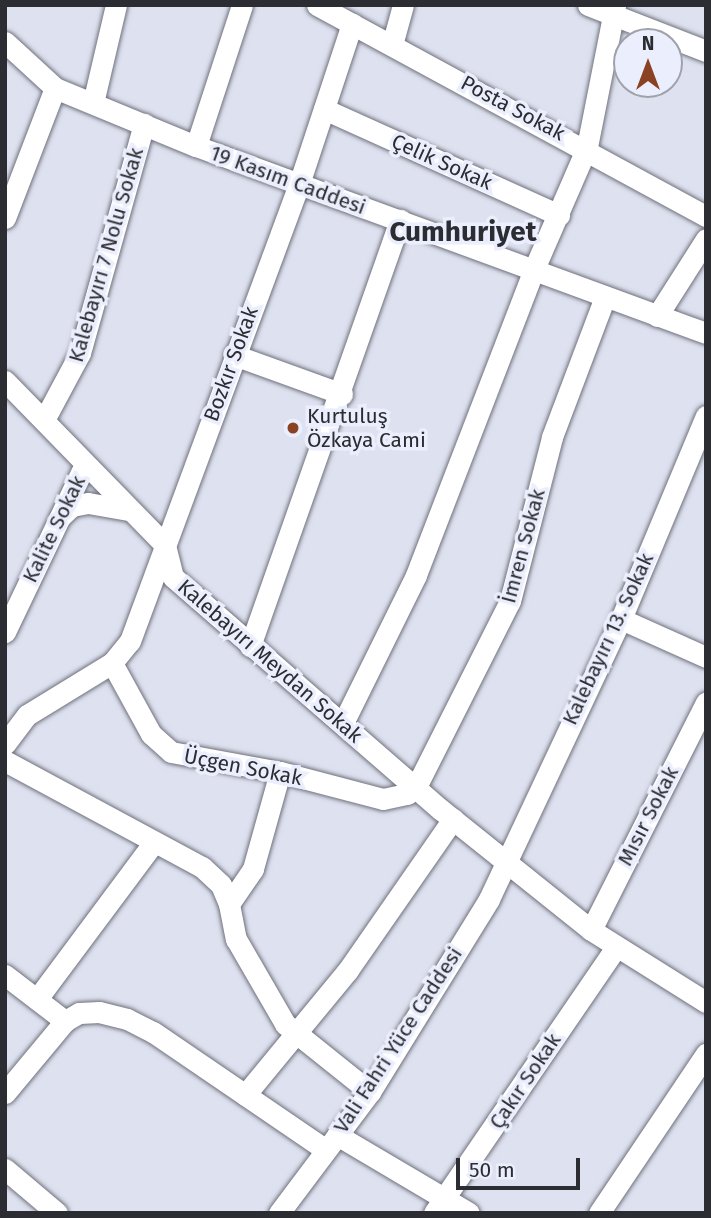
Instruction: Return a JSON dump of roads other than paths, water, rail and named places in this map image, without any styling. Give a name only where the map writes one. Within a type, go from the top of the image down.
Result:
[{"type":"street","points":[[93,103],[116,5]]},
{"type":"street","points":[[195,146],[242,5]]},
{"type":"street","name":"Posta Sokak","points":[[317,5],[587,147],[706,216]]},
{"type":"street","points":[[393,45],[403,5]]},
{"type":"street","points":[[588,5],[614,11],[706,51]]},
{"type":"street","points":[[342,723],[416,575],[534,269],[587,147],[614,11]]},
{"type":"street","name":"Bozkır Sokak","points":[[113,663],[130,642],[299,184],[352,24]]},
{"type":"street","name":"19 Kasım Caddesi","points":[[5,42],[55,88],[195,146],[706,333]]},
{"type":"street","points":[[5,219],[11,180],[55,88]]},
{"type":"street","name":"Çelik Sokak","points":[[324,109],[559,215]]},
{"type":"street","name":"Kalebayırı 7 Nolu Sokak","points":[[44,420],[80,353],[144,124]]},
{"type":"street","points":[[250,646],[342,394],[400,220]]},
{"type":"street","points":[[657,316],[706,239]]},
{"type":"street","name":"İmren Sokak","points":[[416,785],[510,601],[552,437],[605,297]]},
{"type":"street","points":[[234,355],[342,394]]},
{"type":"street","name":"Kalebayırı Meydan Sokak","points":[[5,381],[165,545],[173,577],[250,646],[453,818],[615,949],[703,994]]},
{"type":"street","name":"Kalebayırı 13. Sokak","points":[[504,860],[621,619],[706,416]]},
{"type":"street","name":"Kalite Sokak","points":[[5,632],[85,464]]},
{"type":"street","points":[[60,517],[72,506],[88,503],[108,503],[133,513]]},
{"type":"street","points":[[621,619],[706,657]]},
{"type":"street","points":[[5,744],[27,715],[113,663]]},
{"type":"street","name":"Üçgen Sokak","points":[[113,663],[163,747],[280,772],[383,799],[400,797],[416,785]]},
{"type":"street","name":"Mısır Sokak","points":[[591,930],[706,702]]},
{"type":"street","points":[[5,761],[210,873],[229,904],[236,939],[251,972],[295,1033],[370,1092]]},
{"type":"street","points":[[229,904],[253,869],[280,772]]},
{"type":"street","points":[[245,1095],[376,933],[453,818]]},
{"type":"street","points":[[37,999],[154,842]]},
{"type":"street","name":"Vali Fahri Yüce Caddesi","points":[[279,1213],[370,1092],[489,899],[504,860]]},
{"type":"street","name":"Çakır Sokak","points":[[439,1205],[615,949]]},
{"type":"street","points":[[5,975],[65,1021]]},
{"type":"street","points":[[5,1093],[65,1021],[87,1012],[127,1018],[245,1095],[439,1205],[468,1213]]},
{"type":"street","points":[[599,1213],[706,1054]]},
{"type":"street","points":[[5,1169],[57,1213]]},
{"type":"place","name":"Kurtuluş Özkaya Cami","points":[[293,428]]},
{"type":"district","name":"Cumhuriyet","points":[[463,232]]}]
